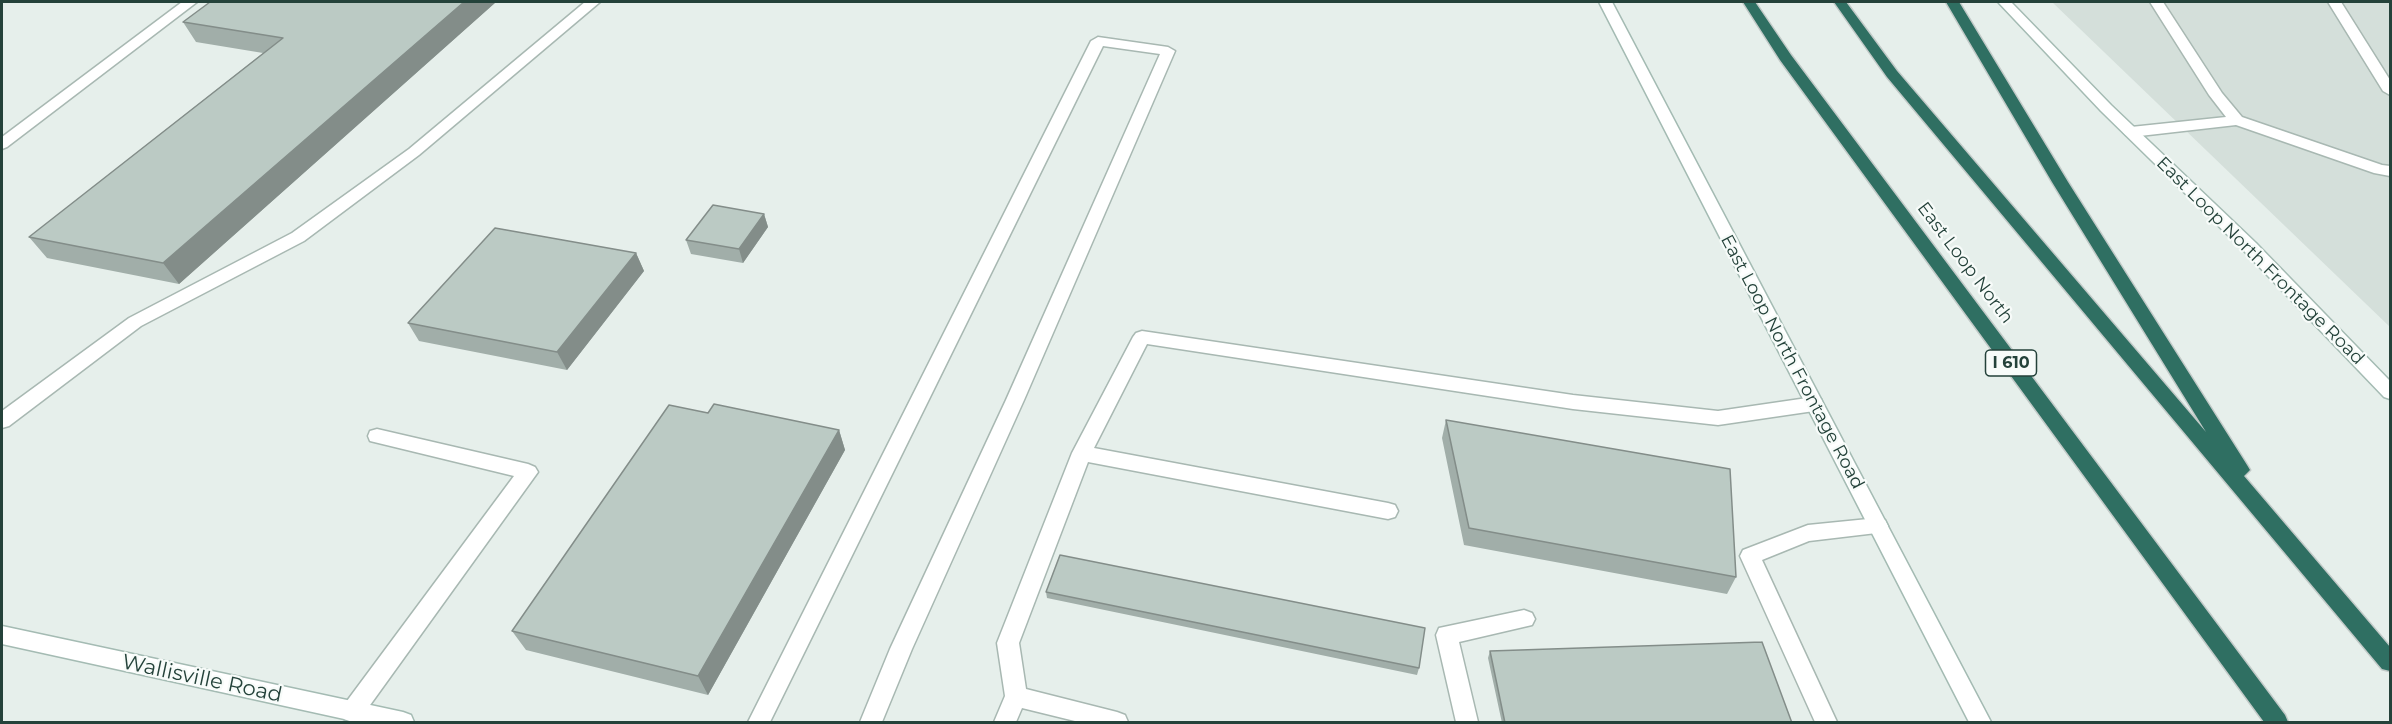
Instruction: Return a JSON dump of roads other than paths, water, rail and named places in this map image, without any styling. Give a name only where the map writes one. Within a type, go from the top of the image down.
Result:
[{"type":"highway","points":[[1733,2],[1785,57]]},
{"type":"highway","name":"East Loop North","points":[[1749,2],[1785,57],[2277,723]]},
{"type":"highway","points":[[1840,2],[1892,74],[2391,662]]},
{"type":"highway","points":[[1953,2],[2060,183],[2272,523]]},
{"type":"main road","points":[[2,144],[190,2]]},
{"type":"main road","points":[[2,421],[135,322],[298,237],[414,152],[593,2]]},
{"type":"main road","name":"East Loop North Frontage Road","points":[[1605,2],[1980,723]]},
{"type":"main road","name":"East Loop North Frontage Road","points":[[2004,2],[2130,132],[2250,247],[2391,392]]},
{"type":"main road","points":[[2157,2],[2216,95],[2237,120]]},
{"type":"main road","points":[[2334,2],[2391,91]]},
{"type":"main road","points":[[759,723],[1098,41],[1168,51],[1015,400],[901,649],[871,723]]},
{"type":"main road","points":[[2130,132],[2237,120],[2387,174]]},
{"type":"main road","points":[[1005,723],[1016,696],[1008,643],[1082,453],[1142,337],[1573,402],[1718,418],[1815,404]]},
{"type":"main road","points":[[349,717],[528,472],[377,436]]},
{"type":"main road","points":[[1082,453],[1388,511]]},
{"type":"main road","points":[[1826,723],[1750,555],[1808,534],[1878,526]]},
{"type":"main road","points":[[1467,723],[1447,635],[1524,619]]},
{"type":"main road","name":"Wallisville Road","points":[[2,635],[349,717],[403,723]]},
{"type":"main road","points":[[1016,696],[1117,723]]}]
